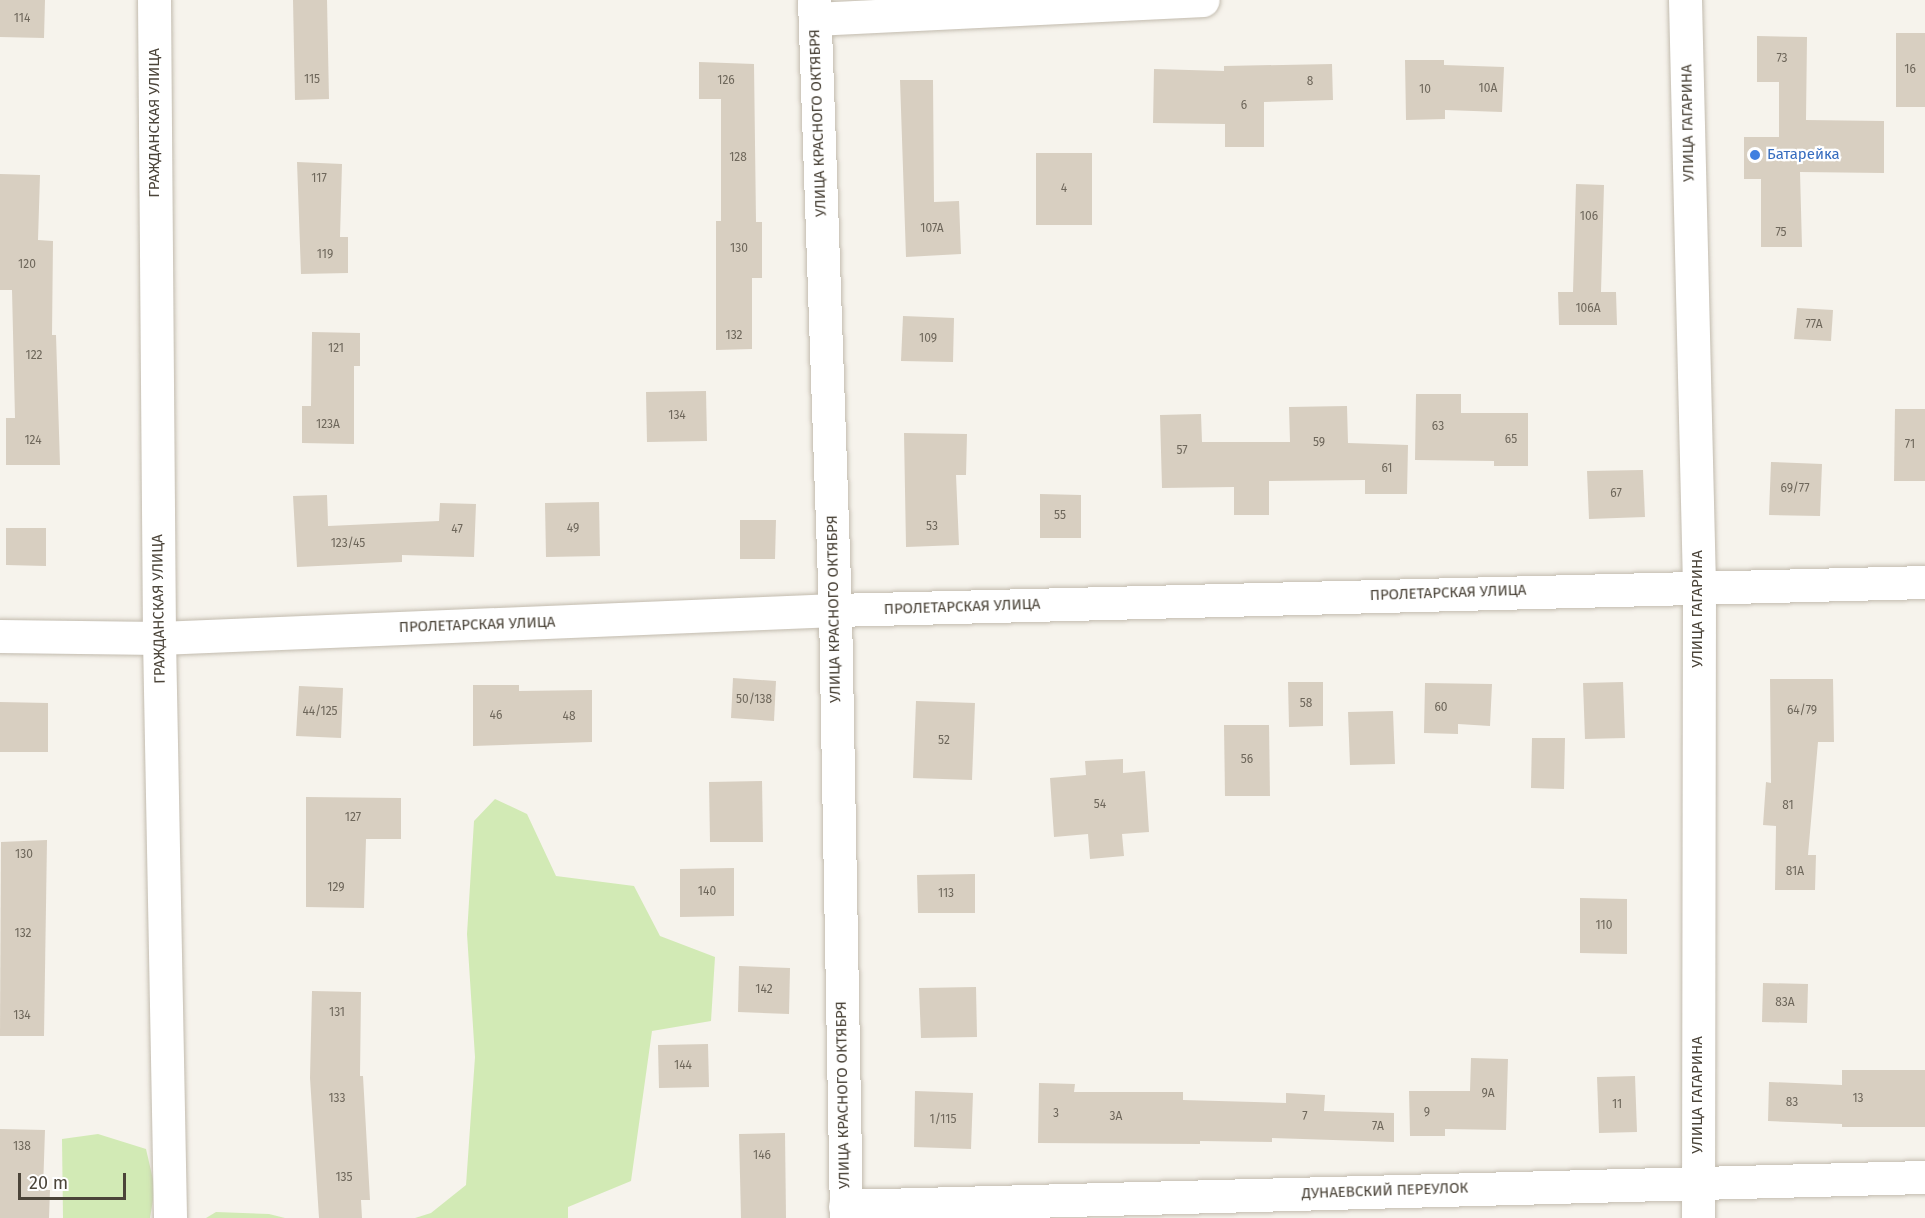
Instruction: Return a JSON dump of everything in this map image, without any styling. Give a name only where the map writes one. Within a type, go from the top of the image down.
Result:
[{"type":"street","name":"ГРАЖДАНСКАЯ УЛИЦА","points":[[154,0],[159,638],[170,1218]]},
{"type":"street","points":[[814,10],[1203,0]]},
{"type":"street","name":"УЛИЦА ГАГАРИНА","points":[[1685,0],[1699,586],[1698,1218]]},
{"type":"street","name":"УЛИЦА КРАСНОГО ОКТЯБРЯ","points":[[814,10],[835,610],[845,1212]]},
{"type":"street","name":"ПРОЛЕТАРСКАЯ УЛИЦА","points":[[0,636],[159,638],[835,610],[1699,586],[1925,582]]},
{"type":"street","name":"ДУНАЕВСКИЙ ПЕРЕУЛОК","points":[[845,1212],[1698,1182],[1925,1177]]},
{"type":"green space","points":[[495,799],[527,814],[556,876],[634,886],[660,936],[715,957],[711,1021],[652,1031],[631,1181],[568,1207],[568,1218],[415,1218],[431,1213],[466,1185],[475,1057],[467,934],[474,821]]},
{"type":"green space","points":[[98,1134],[146,1149],[155,1188],[150,1218],[63,1218],[62,1139]]},
{"type":"green space","points":[[216,1212],[269,1214],[285,1218],[206,1218]]},
{"type":"building","points":[[0,0],[45,0],[44,38],[0,37]]},
{"type":"building","points":[[293,0],[327,0],[329,99],[295,100]]},
{"type":"building","points":[[1896,33],[1925,33],[1925,107],[1896,107]]},
{"type":"building","points":[[1757,36],[1807,37],[1806,120],[1884,121],[1884,173],[1800,172],[1802,247],[1761,247],[1761,179],[1744,179],[1744,137],[1779,137],[1779,82],[1757,82]]},
{"type":"building","points":[[1405,60],[1444,60],[1444,65],[1504,67],[1502,112],[1445,110],[1445,119],[1406,120]]},
{"type":"building","points":[[699,62],[754,64],[756,222],[762,222],[762,278],[752,278],[752,349],[716,350],[716,221],[721,221],[721,99],[699,99]]},
{"type":"building","points":[[1332,64],[1333,100],[1264,102],[1264,147],[1225,147],[1225,124],[1153,123],[1154,69],[1224,71],[1224,66]]},
{"type":"building","points":[[900,80],[933,80],[934,202],[959,201],[961,254],[906,257]]},
{"type":"building","points":[[1036,153],[1092,153],[1092,225],[1036,225]]},
{"type":"building","points":[[297,162],[342,164],[340,237],[348,237],[348,273],[301,274]]},
{"type":"building","points":[[0,174],[40,175],[38,240],[53,241],[52,335],[56,335],[60,465],[6,465],[6,418],[15,418],[12,290],[0,290]]},
{"type":"building","points":[[1576,184],[1604,185],[1601,292],[1616,292],[1617,325],[1559,325],[1558,292],[1573,292]]},
{"type":"building","points":[[1797,308],[1833,310],[1831,341],[1794,339]]},
{"type":"building","points":[[903,316],[954,318],[953,362],[901,361]]},
{"type":"building","points":[[312,332],[360,333],[360,366],[354,366],[354,444],[302,443],[302,406],[311,406]]},
{"type":"building","points":[[706,391],[707,441],[647,442],[646,392]]},
{"type":"building","points":[[1416,394],[1461,394],[1461,413],[1528,413],[1528,466],[1494,466],[1494,461],[1415,460]]},
{"type":"building","points":[[1347,406],[1348,443],[1408,445],[1407,494],[1365,494],[1365,480],[1269,481],[1269,515],[1234,515],[1234,487],[1162,488],[1160,415],[1201,414],[1202,442],[1290,442],[1289,407]]},
{"type":"building","points":[[1895,409],[1925,409],[1925,481],[1894,481]]},
{"type":"building","points":[[904,433],[967,434],[966,475],[956,475],[959,545],[906,547]]},
{"type":"building","points":[[1771,462],[1822,464],[1820,516],[1769,515]]},
{"type":"building","points":[[1643,470],[1645,517],[1589,519],[1587,471]]},
{"type":"building","points":[[1040,494],[1081,495],[1081,538],[1040,538]]},
{"type":"building","points":[[327,495],[328,526],[439,521],[440,503],[476,504],[474,557],[402,555],[402,562],[297,567],[293,496]]},
{"type":"building","points":[[599,502],[600,556],[546,557],[545,503]]},
{"type":"building","points":[[740,520],[776,520],[775,559],[740,559]]},
{"type":"building","points":[[6,528],[46,528],[46,566],[6,565]]},
{"type":"building","points":[[733,678],[776,681],[774,721],[731,718]]},
{"type":"building","points":[[1770,679],[1833,679],[1834,742],[1818,742],[1808,855],[1816,855],[1815,890],[1775,890],[1776,826],[1763,825],[1766,782],[1771,783]]},
{"type":"building","points":[[1288,682],[1323,682],[1323,726],[1289,727]]},
{"type":"building","points":[[1623,682],[1625,738],[1585,739],[1583,683]]},
{"type":"building","points":[[1425,683],[1492,684],[1490,726],[1458,724],[1458,734],[1424,733]]},
{"type":"building","points":[[473,685],[519,685],[519,691],[592,690],[592,742],[473,746]]},
{"type":"building","points":[[299,686],[343,688],[341,738],[296,736]]},
{"type":"building","points":[[916,701],[975,703],[972,780],[913,778]]},
{"type":"building","points":[[0,702],[48,703],[48,752],[0,752]]},
{"type":"building","points":[[1393,711],[1395,764],[1350,765],[1348,712]]},
{"type":"building","points":[[1224,725],[1269,725],[1270,796],[1225,796]]},
{"type":"building","points":[[1532,738],[1565,738],[1564,789],[1531,788]]},
{"type":"building","points":[[1123,759],[1123,773],[1145,771],[1149,832],[1122,834],[1124,856],[1090,859],[1088,834],[1054,837],[1050,778],[1086,775],[1085,761]]},
{"type":"building","points":[[762,781],[763,842],[710,842],[709,782]]},
{"type":"building","points":[[306,797],[401,798],[401,839],[366,839],[364,908],[306,907]]},
{"type":"building","points":[[47,840],[44,1036],[0,1036],[1,842]]},
{"type":"building","points":[[734,868],[734,916],[680,917],[680,869]]},
{"type":"building","points":[[975,874],[975,913],[918,913],[917,875]]},
{"type":"building","points":[[1580,898],[1627,899],[1627,954],[1580,953]]},
{"type":"building","points":[[739,966],[790,968],[789,1014],[738,1012]]},
{"type":"building","points":[[1763,983],[1808,984],[1807,1023],[1762,1022]]},
{"type":"building","points":[[976,987],[977,1037],[921,1038],[919,988]]},
{"type":"building","points":[[312,991],[361,992],[360,1076],[363,1076],[370,1200],[361,1200],[362,1218],[319,1218],[310,1078]]},
{"type":"building","points":[[708,1044],[709,1087],[659,1088],[658,1045]]},
{"type":"building","points":[[1471,1058],[1508,1059],[1506,1130],[1445,1129],[1445,1136],[1410,1136],[1409,1091],[1470,1091]]},
{"type":"building","points":[[1842,1070],[1925,1070],[1925,1127],[1842,1127],[1842,1124],[1768,1121],[1769,1082],[1842,1085]]},
{"type":"building","points":[[1635,1076],[1637,1132],[1599,1133],[1597,1077]]},
{"type":"building","points":[[1039,1083],[1075,1084],[1074,1092],[1183,1092],[1183,1100],[1286,1103],[1286,1093],[1325,1095],[1324,1111],[1394,1113],[1394,1142],[1272,1138],[1272,1142],[1200,1141],[1200,1144],[1038,1143]]},
{"type":"building","points":[[915,1091],[973,1093],[971,1149],[914,1147]]},
{"type":"building","points":[[0,1129],[45,1130],[43,1190],[50,1190],[49,1218],[0,1218]]},
{"type":"building","points":[[785,1133],[786,1218],[741,1218],[739,1134]]},
{"type":"place","name":"Батарейка","points":[[1755,155]]}]
